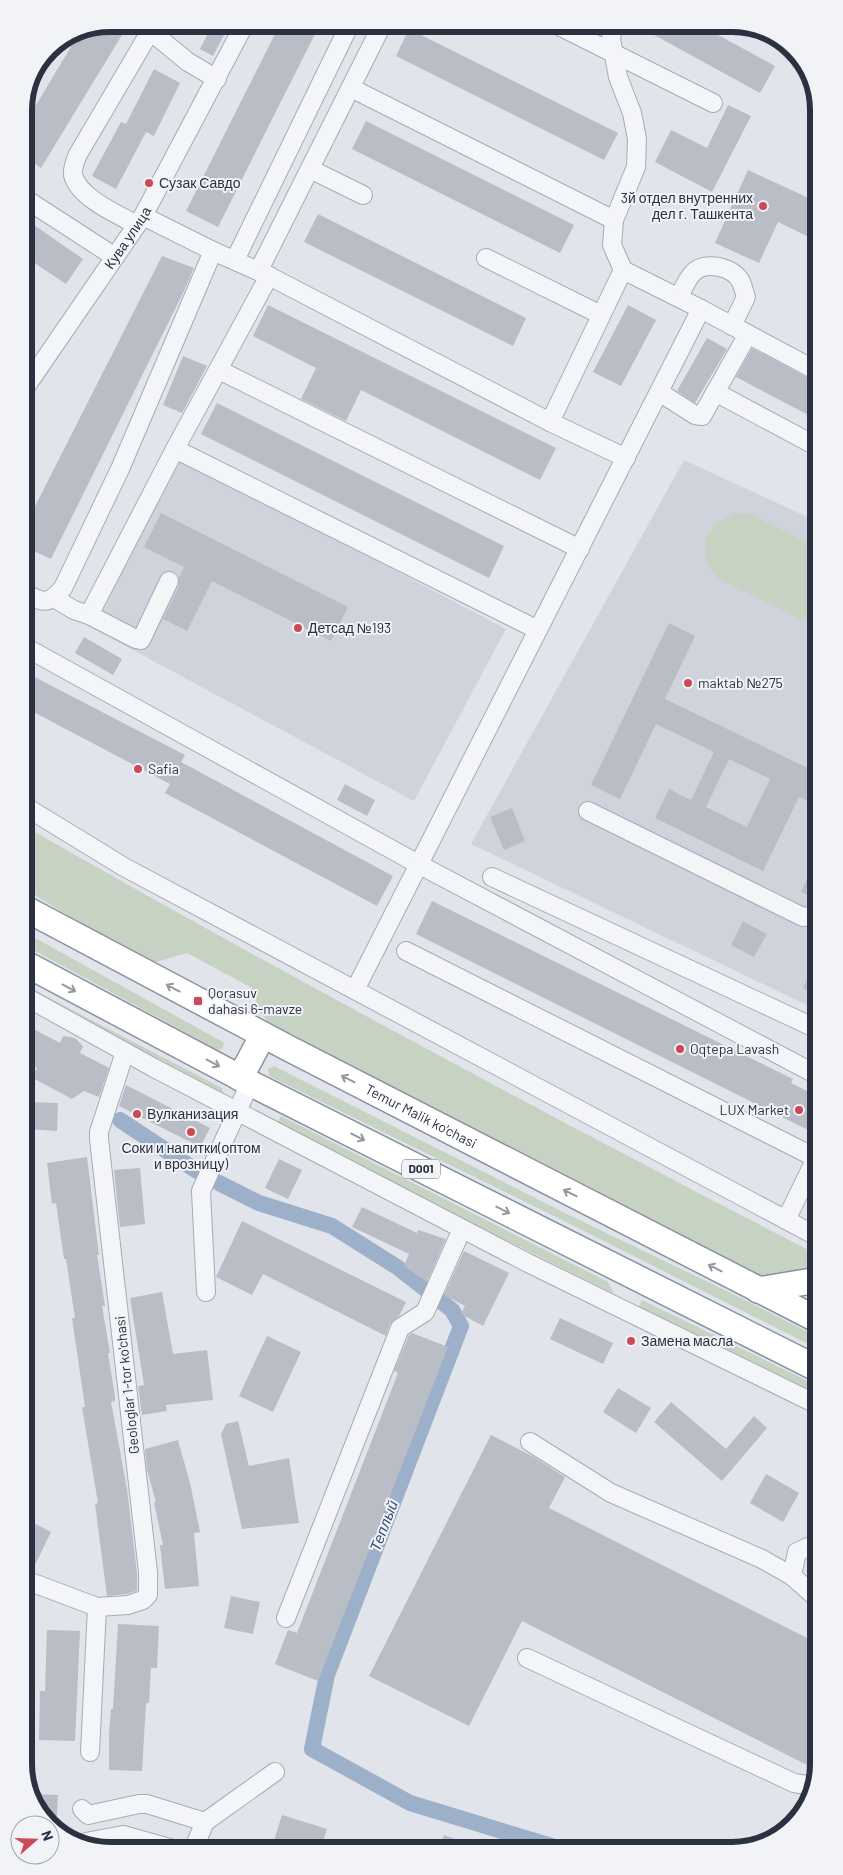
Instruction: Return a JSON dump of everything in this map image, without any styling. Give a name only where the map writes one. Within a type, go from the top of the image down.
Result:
[{"type":"highway","name":"Temur Malik ko'chasi","points":[[33,913],[262,1035],[810,1316]]},
{"type":"highway","name":"D001","points":[[33,968],[245,1080],[810,1365]]},
{"type":"highway","points":[[245,1080],[262,1035]]},
{"type":"highway","points":[[758,1290],[810,1281]]},
{"type":"street","points":[[148,33],[77,156],[72,173],[78,188],[99,204],[264,273],[550,422],[626,458]]},
{"type":"street","points":[[154,33],[188,62],[217,79]]},
{"type":"street","name":"Кува улица","points":[[33,376],[140,220],[240,33]]},
{"type":"street","points":[[236,260],[346,33]]},
{"type":"street","points":[[89,615],[175,448],[219,370],[310,169],[378,33]]},
{"type":"street","points":[[572,33],[713,103]]},
{"type":"street","points":[[612,33],[613,54],[618,77],[632,113],[637,139],[636,167],[614,220],[612,245],[623,270],[679,297],[810,367]]},
{"type":"street","points":[[351,88],[614,220]]},
{"type":"street","points":[[310,169],[364,195]]},
{"type":"street","points":[[33,204],[115,257]]},
{"type":"street","points":[[33,598],[38,601],[48,601],[54,598],[63,588],[120,470],[213,251]]},
{"type":"street","points":[[486,258],[601,315]]},
{"type":"street","points":[[679,297],[692,273],[702,267],[713,265],[727,270],[741,280],[746,297],[732,326]]},
{"type":"street","points":[[550,422],[623,270]]},
{"type":"street","points":[[355,990],[701,309]]},
{"type":"street","points":[[659,392],[695,414],[702,416],[748,334]]},
{"type":"street","points":[[219,370],[580,549]]},
{"type":"street","points":[[715,392],[810,443]]},
{"type":"street","points":[[175,448],[538,630]]},
{"type":"street","points":[[54,598],[74,610],[89,615],[136,640],[141,640],[169,581]]},
{"type":"street","points":[[33,651],[418,864],[810,1071]]},
{"type":"street","points":[[33,811],[124,867],[810,1233]]},
{"type":"street","points":[[588,811],[803,917],[810,916]]},
{"type":"street","points":[[492,876],[810,1026]]},
{"type":"street","points":[[406,951],[810,1153]]},
{"type":"street","points":[[33,1001],[125,1052],[462,1229],[810,1402]]},
{"type":"street","name":"Geologlar 1-tor ko'chasi","points":[[33,1583],[97,1607],[128,1605],[143,1600],[148,1595],[148,1572],[99,1139],[99,1132],[125,1052]]},
{"type":"street","points":[[206,1292],[201,1191],[237,1111],[245,1080]]},
{"type":"street","points":[[786,1220],[810,1170]]},
{"type":"street","points":[[286,1618],[400,1328],[425,1312],[462,1229]]},
{"type":"street","points":[[530,1442],[611,1493],[762,1559],[792,1576],[810,1592]]},
{"type":"street","points":[[792,1576],[797,1552],[810,1546]]},
{"type":"street","points":[[90,1752],[97,1607]]},
{"type":"street","points":[[528,1658],[794,1783],[807,1785]]},
{"type":"street","points":[[196,1842],[205,1822],[275,1772]]},
{"type":"street","points":[[82,1809],[88,1815],[147,1804],[205,1822]]},
{"type":"street","points":[[94,1841],[123,1835],[150,1842]]},
{"type":"shaded area","name":"Детсад №193","points":[[179,457],[506,629],[414,801],[90,627]]},
{"type":"shaded area","name":"maktab №275","points":[[684,460],[810,518],[810,1007],[471,844]]},
{"type":"green space","points":[[736,513],[750,514],[810,544],[810,624],[719,579],[711,569],[705,549],[706,540],[710,532],[725,518]]},
{"type":"green space","points":[[33,831],[420,1045],[810,1251],[810,1271],[762,1277],[269,1023],[259,1011],[252,988],[187,953],[149,964],[33,894]]},
{"type":"green space","points":[[33,937],[221,1041],[224,1043],[222,1049],[218,1050],[33,950]]},
{"type":"green space","points":[[33,990],[222,1088],[224,1096],[33,994]]},
{"type":"green space","points":[[274,1066],[567,1214],[810,1333],[810,1345],[269,1076],[268,1069]]},
{"type":"green space","points":[[281,1116],[608,1282],[614,1294],[276,1125]]},
{"type":"green space","points":[[642,1300],[810,1382],[810,1394],[638,1309]]},
{"type":"building","points":[[123,33],[41,168],[33,163],[33,110],[74,41],[95,34]]},
{"type":"building","points":[[208,33],[225,33],[213,56],[200,49]]},
{"type":"building","points":[[275,33],[315,33],[218,227],[186,211]]},
{"type":"building","points":[[407,33],[417,33],[618,133],[604,160],[396,56]]},
{"type":"building","points":[[651,33],[714,33],[775,66],[760,93]]},
{"type":"building","points":[[154,69],[180,83],[154,136],[146,132],[116,189],[92,176],[121,122],[126,124]]},
{"type":"building","points":[[728,105],[751,116],[712,192],[655,162],[671,130],[707,148]]},
{"type":"building","points":[[366,121],[574,225],[560,253],[352,149]]},
{"type":"building","points":[[748,170],[810,199],[810,238],[778,222],[759,263],[715,243]]},
{"type":"building","points":[[318,214],[526,318],[513,346],[304,242]]},
{"type":"building","points":[[33,224],[83,259],[66,284],[33,262]]},
{"type":"building","points":[[162,256],[194,268],[51,559],[33,551],[33,510]]},
{"type":"building","points":[[268,305],[556,448],[540,480],[361,390],[346,421],[301,399],[316,368],[253,336]]},
{"type":"building","points":[[628,305],[656,320],[621,386],[593,372]]},
{"type":"building","points":[[707,338],[727,349],[695,403],[677,391]]},
{"type":"building","points":[[752,348],[810,379],[810,416],[736,377]]},
{"type":"building","points":[[183,356],[207,366],[182,413],[163,405]]},
{"type":"building","points":[[217,403],[504,546],[489,578],[201,434]]},
{"type":"building","points":[[161,513],[348,607],[331,641],[212,581],[187,631],[163,619],[179,586],[179,578],[184,567],[144,547]]},
{"type":"building","points":[[669,623],[695,636],[665,699],[810,769],[810,802],[799,797],[763,871],[655,818],[669,789],[691,800],[714,752],[656,724],[620,799],[591,785]],"holes":[[[729,759],[770,779],[747,827],[706,807]]]},
{"type":"building","points":[[84,637],[122,659],[113,675],[75,653]]},
{"type":"building","points":[[33,676],[185,755],[181,762],[393,876],[377,906],[165,793],[170,784],[33,712]]},
{"type":"building","points":[[345,784],[375,800],[367,816],[337,800]]},
{"type":"building","points":[[512,808],[525,841],[504,850],[490,817]]},
{"type":"building","points":[[810,873],[810,896],[801,892]]},
{"type":"building","points":[[432,901],[793,1079],[791,1083],[810,1092],[810,1131],[416,934]]},
{"type":"building","points":[[743,921],[767,934],[754,957],[731,945]]},
{"type":"building","points":[[810,974],[810,992],[803,988]]},
{"type":"building","points":[[33,1029],[60,1043],[63,1036],[75,1038],[83,1046],[80,1053],[109,1068],[99,1097],[84,1091],[72,1099],[33,1078],[33,1074],[37,1068],[33,1065]]},
{"type":"building","points":[[126,1085],[210,1128],[200,1147],[119,1106]]},
{"type":"building","points":[[33,1102],[58,1103],[57,1131],[33,1129]]},
{"type":"building","points":[[87,1157],[99,1255],[97,1255],[105,1306],[102,1306],[115,1397],[115,1401],[111,1402],[127,1489],[137,1573],[137,1591],[107,1596],[95,1504],[98,1503],[82,1407],[85,1407],[72,1318],[75,1318],[56,1203],[52,1204],[47,1163]]},
{"type":"building","points":[[279,1159],[302,1170],[288,1199],[265,1188]]},
{"type":"building","points":[[140,1168],[145,1224],[120,1227],[114,1170]]},
{"type":"building","points":[[362,1207],[417,1233],[418,1230],[446,1239],[427,1282],[404,1266],[409,1254],[352,1227]]},
{"type":"building","points":[[242,1221],[406,1302],[399,1316],[390,1324],[386,1336],[263,1274],[252,1295],[216,1277]]},
{"type":"building","points":[[464,1251],[509,1273],[483,1326],[461,1314],[465,1306],[444,1295]]},
{"type":"building","points":[[162,1292],[173,1354],[207,1350],[213,1400],[166,1405],[167,1411],[142,1415],[138,1386],[144,1385],[130,1298]]},
{"type":"building","points":[[560,1318],[613,1343],[603,1364],[550,1339]]},
{"type":"building","points":[[412,1333],[448,1347],[318,1681],[275,1664],[288,1630],[297,1633],[398,1373],[394,1371],[409,1335]]},
{"type":"building","points":[[267,1336],[301,1352],[273,1412],[239,1396]]},
{"type":"building","points":[[618,1388],[651,1408],[636,1433],[603,1412]]},
{"type":"building","points":[[671,1402],[726,1449],[754,1416],[767,1428],[722,1481],[654,1422]]},
{"type":"building","points":[[238,1421],[249,1466],[289,1458],[299,1523],[242,1529],[221,1434],[226,1424]]},
{"type":"building","points":[[491,1435],[534,1457],[565,1477],[549,1508],[810,1639],[810,1766],[522,1621],[469,1726],[369,1676]]},
{"type":"building","points":[[178,1440],[190,1483],[200,1532],[194,1533],[199,1586],[165,1589],[160,1545],[163,1545],[154,1502],[156,1502],[147,1470],[145,1449]]},
{"type":"building","points":[[766,1474],[799,1493],[783,1522],[750,1503]]},
{"type":"building","points":[[33,1523],[51,1532],[33,1569]]},
{"type":"building","points":[[231,1596],[260,1602],[253,1634],[224,1628]]},
{"type":"building","points":[[118,1624],[159,1626],[157,1668],[151,1668],[149,1703],[146,1703],[142,1771],[109,1770],[109,1734],[111,1709],[113,1709]]},
{"type":"building","points":[[47,1630],[80,1631],[75,1741],[39,1740],[40,1691],[45,1691]]},
{"type":"building","points":[[39,1794],[58,1795],[57,1815],[51,1815]]},
{"type":"building","points":[[282,1815],[327,1829],[323,1842],[274,1842]]},
{"type":"building","points":[[444,1835],[462,1842],[442,1842]]},
{"type":"waterway","name":"Теплый","points":[[120,1120],[197,1171]]},
{"type":"waterway","name":"Теплый","points":[[219,1183],[259,1203],[332,1226],[397,1267],[452,1310],[461,1326],[327,1675],[312,1749],[410,1803],[538,1842]]},
{"type":"place","name":"Сузак Савдо","points":[[149,183]]},
{"type":"place","name":"3й отдел внутренних дел г. Ташкента","points":[[763,206]]},
{"type":"place","name":"Детсад №193","points":[[298,628]]},
{"type":"place","name":"maktab №275","points":[[688,683]]},
{"type":"place","name":"Safia","points":[[138,769]]},
{"type":"place","name":"Qorasuv dahasi 6-mavze","points":[[198,1001]]},
{"type":"place","name":"Oqtepa Lavash","points":[[680,1049]]},
{"type":"place","name":"LUX Market","points":[[799,1110]]},
{"type":"place","name":"Вулканизация","points":[[137,1114]]},
{"type":"place","name":"Соки и напитки(оптом и врозницу)","points":[[191,1132]]},
{"type":"place","name":"Замена масла","points":[[631,1341]]}]
